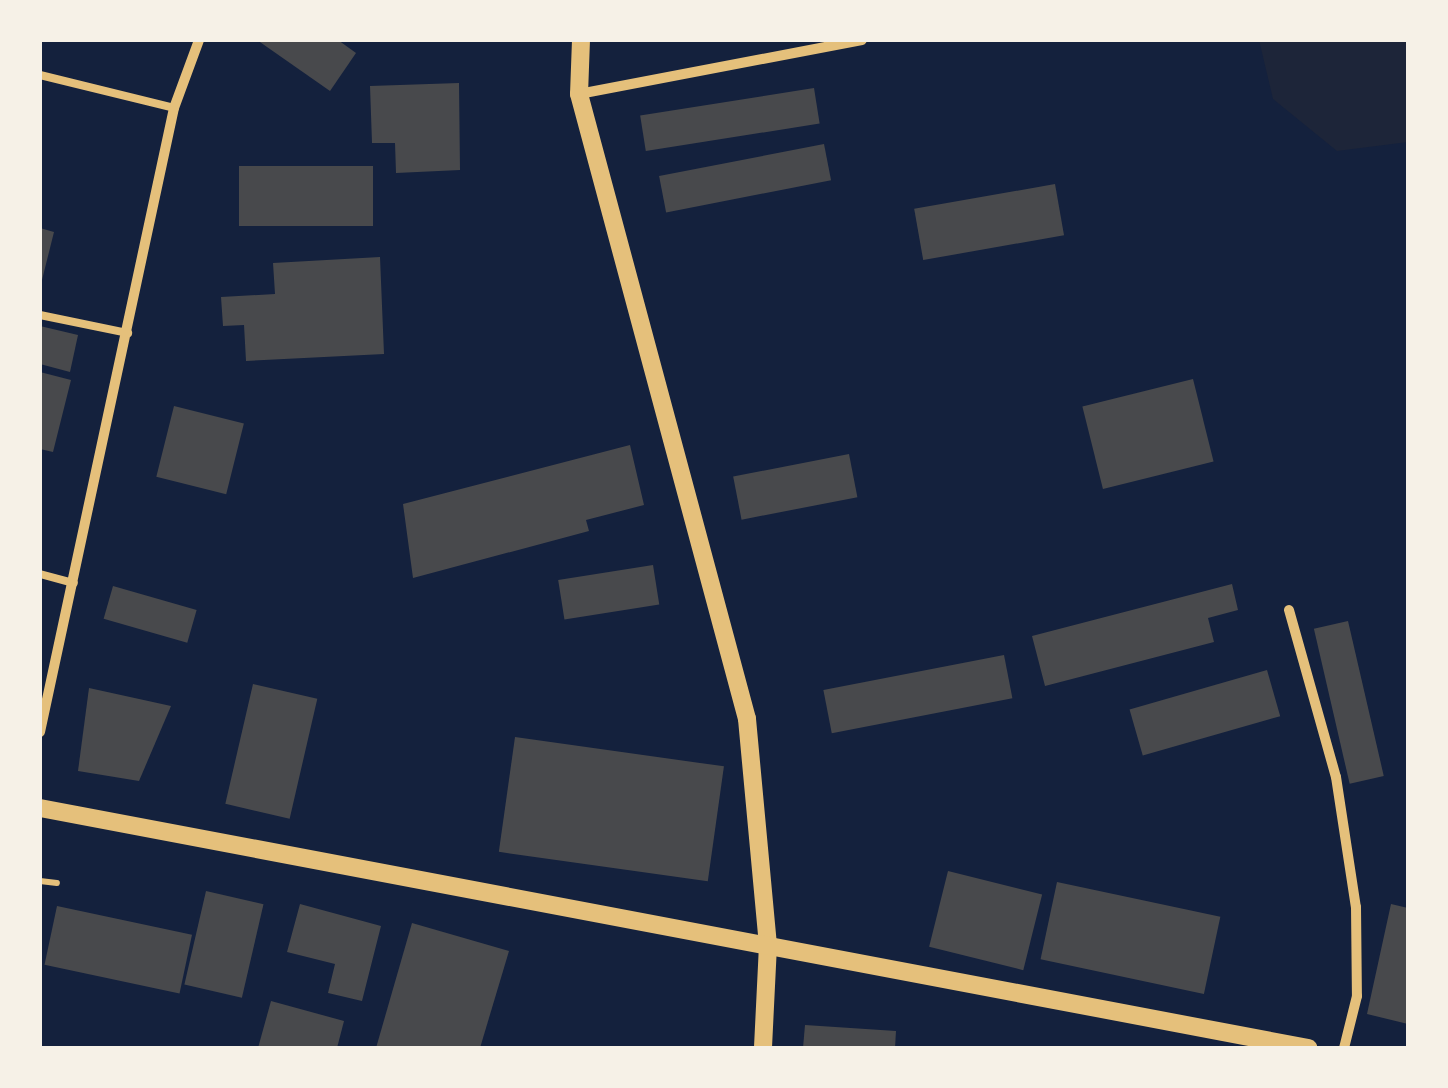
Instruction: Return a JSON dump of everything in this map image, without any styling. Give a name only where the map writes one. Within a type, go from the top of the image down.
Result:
[{"type":"street","points":[[40,732],[174,108],[199,40]]},
{"type":"street","points":[[581,40],[580,94],[747,719],[768,945],[763,1048]]},
{"type":"street","points":[[580,94],[862,40]]},
{"type":"street","points":[[1290,610],[1336,777],[1356,907],[1357,996],[1344,1048]]},
{"type":"street","points":[[40,808],[1308,1048]]},
{"type":"lane","points":[[40,76],[174,108]]},
{"type":"lane","points":[[40,315],[128,333]]},
{"type":"lane","points":[[40,574],[74,582]]},
{"type":"path","points":[[40,881],[57,883]]},
{"type":"shaded area","points":[[1259,40],[1408,40],[1408,142],[1337,151],[1273,99]]},
{"type":"building","points":[[257,40],[338,40],[356,53],[330,91]]},
{"type":"building","points":[[459,83],[460,170],[396,173],[395,143],[372,143],[370,86]]},
{"type":"building","points":[[814,88],[820,124],[646,151],[640,116]]},
{"type":"building","points":[[824,144],[831,180],[666,212],[659,176]]},
{"type":"building","points":[[239,166],[373,166],[373,226],[239,226]]},
{"type":"building","points":[[1055,184],[1064,235],[923,260],[914,209]]},
{"type":"building","points":[[40,228],[54,232],[41,284],[40,284]]},
{"type":"building","points":[[380,257],[384,354],[246,361],[244,325],[223,326],[221,297],[275,294],[273,263]]},
{"type":"building","points":[[40,326],[78,335],[70,372],[40,364]]},
{"type":"building","points":[[40,372],[71,380],[53,452],[40,449]]},
{"type":"building","points":[[1193,379],[1214,461],[1103,489],[1082,407]]},
{"type":"building","points":[[174,406],[244,423],[226,494],[156,477]]},
{"type":"building","points":[[630,445],[644,505],[586,520],[589,531],[413,578],[403,504]]},
{"type":"building","points":[[849,454],[857,497],[742,520],[733,477]]},
{"type":"building","points":[[653,565],[659,605],[564,620],[558,580]]},
{"type":"building","points":[[1232,584],[1238,610],[1208,618],[1214,642],[1045,686],[1032,636]]},
{"type":"building","points":[[113,586],[197,610],[187,643],[104,619]]},
{"type":"building","points":[[1348,621],[1384,776],[1350,784],[1314,629]]},
{"type":"building","points":[[1004,655],[1012,698],[832,733],[823,690]]},
{"type":"building","points":[[1267,670],[1280,716],[1143,756],[1130,709]]},
{"type":"building","points":[[253,684],[317,699],[290,819],[225,804]]},
{"type":"building","points":[[89,688],[171,706],[139,781],[78,771]]},
{"type":"building","points":[[515,737],[724,766],[708,881],[499,852]]},
{"type":"building","points":[[948,871],[1042,894],[1023,970],[929,947]]},
{"type":"building","points":[[1057,882],[1220,917],[1204,994],[1041,959]]},
{"type":"building","points":[[206,891],[263,904],[242,998],[184,985]]},
{"type":"building","points":[[300,904],[381,926],[362,1001],[328,993],[335,964],[287,952]]},
{"type":"building","points":[[1391,904],[1408,908],[1408,1024],[1367,1014]]},
{"type":"building","points":[[57,906],[192,935],[180,993],[45,965]]},
{"type":"building","points":[[412,923],[509,951],[480,1048],[376,1048]]},
{"type":"building","points":[[271,1001],[344,1021],[337,1048],[258,1048]]},
{"type":"building","points":[[805,1025],[896,1031],[895,1048],[803,1048]]}]
